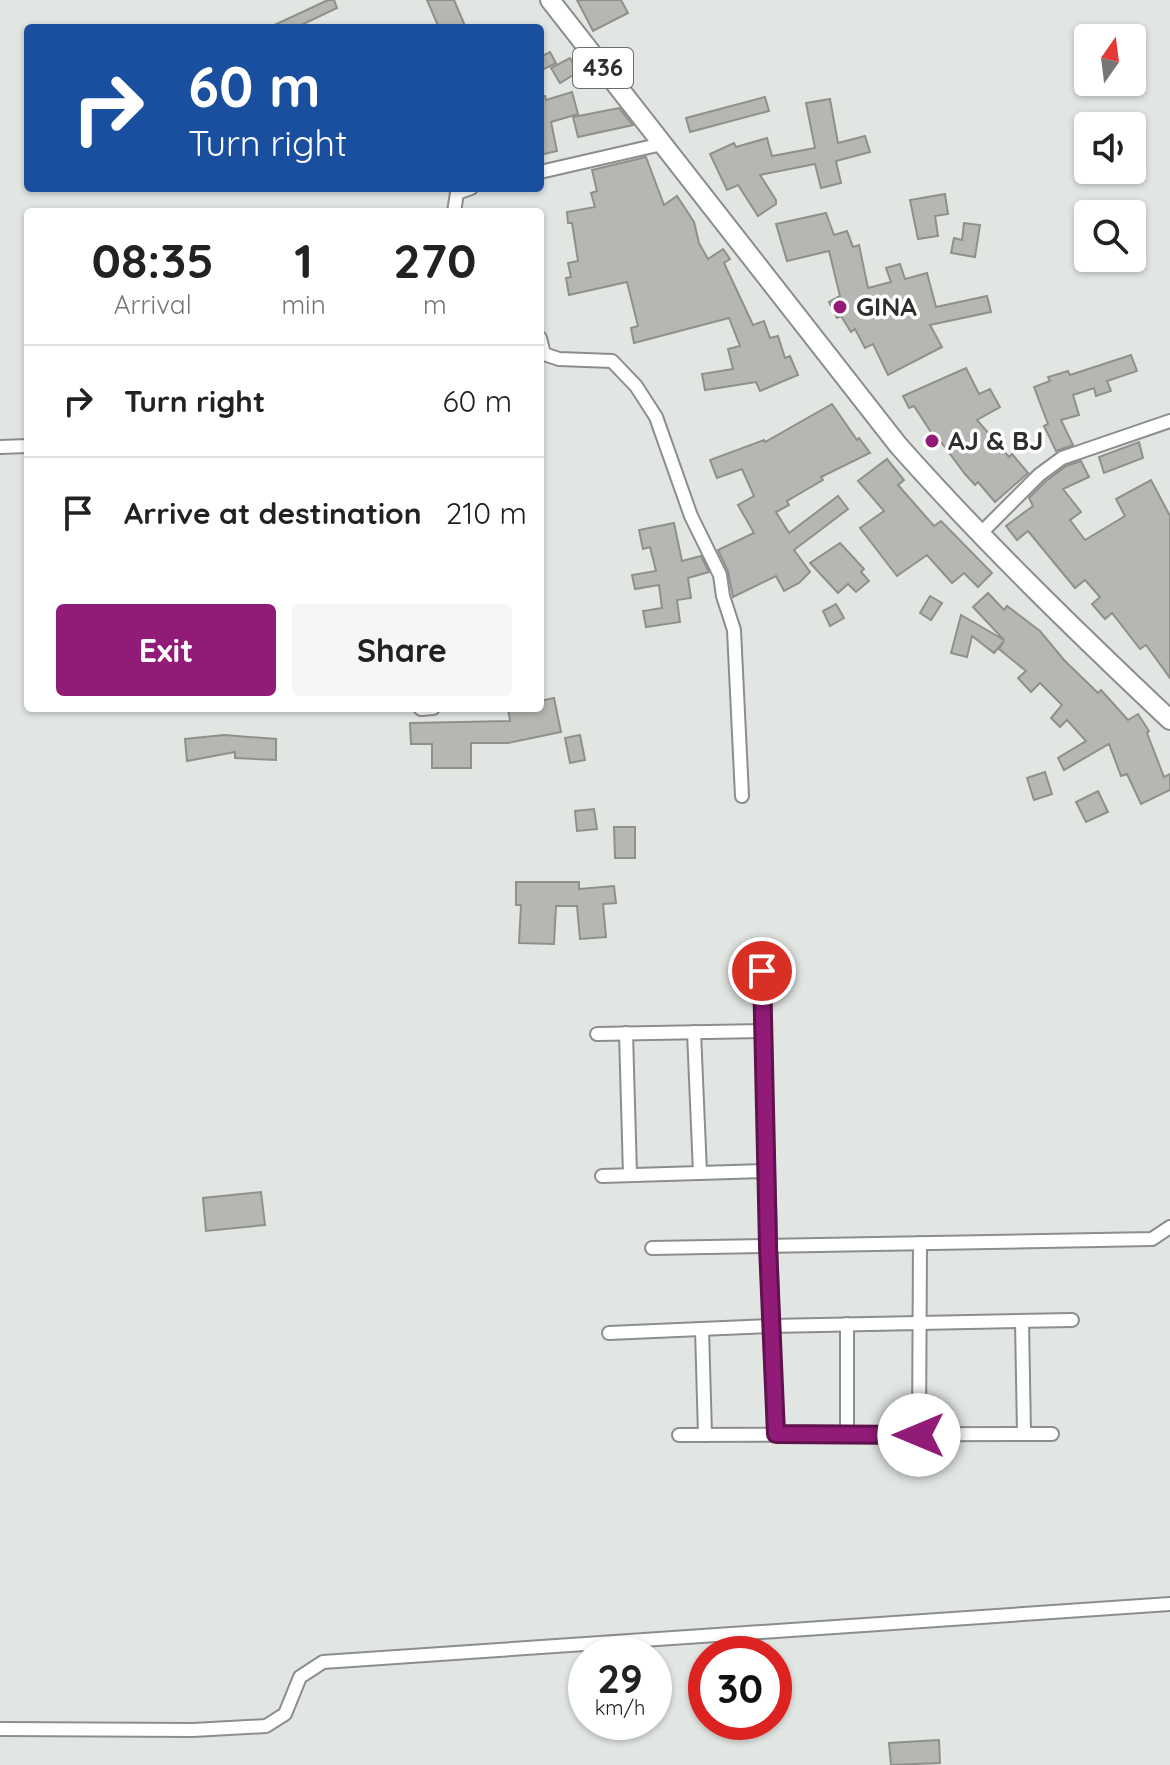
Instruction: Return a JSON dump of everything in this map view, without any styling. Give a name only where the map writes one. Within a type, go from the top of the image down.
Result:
[{"type":"main road","name":"436","points":[[550,0],[898,445],[1062,617],[1170,720]]},
{"type":"street","points":[[544,171],[662,144]]},
{"type":"street","points":[[544,354],[559,359],[612,361],[636,386],[656,417],[691,516],[720,575],[734,630],[742,796]]},
{"type":"street","points":[[981,533],[1039,475],[1062,458],[1170,421]]},
{"type":"street","points":[[0,447],[24,446]]},
{"type":"street","points":[[762,971],[776,1434]]},
{"type":"street","points":[[597,1034],[763,1031]]},
{"type":"street","points":[[694,1032],[700,1173]]},
{"type":"street","points":[[626,1033],[630,1175]]},
{"type":"street","points":[[602,1176],[766,1171]]},
{"type":"street","points":[[652,1248],[1152,1239],[1170,1227]]},
{"type":"street","points":[[919,1435],[920,1243]]},
{"type":"street","points":[[609,1333],[771,1326],[1072,1320]]},
{"type":"street","points":[[1022,1321],[1024,1434]]},
{"type":"street","points":[[847,1324],[847,1434]]},
{"type":"street","points":[[702,1329],[705,1435]]},
{"type":"street","points":[[679,1435],[1052,1434]]},
{"type":"street","points":[[0,1729],[193,1730],[266,1726],[285,1714],[300,1677],[323,1662],[1170,1604]]},
{"type":"building","points":[[328,0],[334,0],[337,8],[303,24],[277,24]]},
{"type":"building","points":[[427,0],[454,0],[464,24],[437,24]]},
{"type":"building","points":[[577,0],[621,0],[628,13],[593,31]]},
{"type":"building","points":[[550,52],[556,63],[544,69],[544,55]]},
{"type":"building","points":[[570,58],[578,72],[560,83],[551,68]]},
{"type":"building","points":[[572,92],[578,114],[551,122],[557,151],[544,154],[544,96],[546,100]]},
{"type":"building","points":[[765,97],[769,111],[690,132],[686,118]]},
{"type":"building","points":[[830,99],[838,143],[865,136],[870,152],[836,161],[841,183],[821,188],[815,164],[760,175],[776,204],[758,216],[738,185],[727,190],[710,154],[734,143],[736,147],[767,138],[772,156],[815,148],[806,103]]},
{"type":"building","points":[[619,108],[633,125],[578,137],[573,117]]},
{"type":"building","points":[[646,157],[664,205],[677,196],[694,222],[699,243],[708,259],[723,249],[730,259],[724,263],[753,325],[764,321],[770,338],[778,336],[785,358],[790,356],[798,375],[760,391],[756,382],[705,390],[702,374],[733,369],[728,349],[740,346],[729,318],[634,343],[631,328],[638,326],[627,282],[569,295],[566,278],[571,277],[568,263],[578,261],[572,223],[568,223],[567,212],[595,207],[591,193],[597,191],[592,170]]},
{"type":"building","points":[[945,194],[948,214],[935,216],[938,236],[918,239],[910,200]]},
{"type":"building","points":[[826,213],[834,235],[847,231],[853,247],[859,245],[868,288],[891,282],[886,268],[900,264],[905,279],[927,273],[936,307],[987,296],[991,312],[930,325],[942,347],[888,375],[873,344],[865,348],[855,329],[851,332],[841,316],[837,318],[829,302],[840,296],[829,251],[787,261],[776,224]]},
{"type":"building","points":[[964,223],[980,225],[975,257],[951,253],[954,238],[962,240]]},
{"type":"building","points":[[1131,355],[1137,371],[1107,381],[1111,391],[1096,396],[1094,388],[1073,395],[1079,415],[1061,420],[1073,445],[1056,451],[1044,426],[1048,424],[1034,387],[1050,381],[1048,377],[1068,371],[1070,375]]},
{"type":"building","points":[[966,368],[979,394],[990,389],[1000,407],[977,420],[1009,457],[1012,454],[1028,473],[995,502],[978,482],[975,485],[965,474],[941,442],[938,443],[914,406],[909,408],[903,396]]},
{"type":"building","points":[[832,404],[870,453],[821,477],[823,480],[787,501],[789,505],[776,512],[789,533],[838,496],[848,509],[794,550],[810,572],[799,583],[784,591],[776,576],[733,597],[728,571],[718,550],[754,533],[738,505],[754,496],[742,469],[717,478],[710,460],[765,442]]},
{"type":"building","points":[[1139,442],[1143,458],[1104,473],[1099,457]]},
{"type":"building","points":[[887,459],[904,480],[898,485],[934,526],[941,521],[992,573],[978,587],[964,573],[952,583],[927,555],[897,576],[860,528],[884,511],[858,481]]},
{"type":"building","points":[[1081,461],[1089,477],[1063,489],[1081,512],[1070,520],[1085,540],[1125,516],[1116,499],[1151,480],[1170,516],[1170,678],[1146,645],[1140,649],[1112,613],[1105,619],[1092,604],[1100,597],[1085,580],[1075,588],[1028,531],[1017,540],[1006,526],[1033,506],[1029,498],[1045,482],[1066,466]]},
{"type":"building","points":[[674,523],[682,561],[701,556],[709,572],[688,578],[691,598],[677,600],[680,622],[646,627],[643,611],[662,608],[659,585],[635,589],[632,575],[656,571],[650,547],[643,549],[639,530]]},
{"type":"building","points":[[840,543],[864,569],[861,572],[869,581],[856,592],[848,584],[838,593],[810,563]]},
{"type":"building","points":[[988,593],[1004,610],[1007,606],[1040,631],[1064,660],[1098,693],[1101,690],[1128,720],[1138,714],[1149,731],[1147,733],[1164,777],[1170,774],[1170,790],[1141,804],[1127,774],[1121,776],[1109,744],[1064,770],[1058,758],[1086,741],[1067,720],[1060,727],[1051,718],[1062,705],[1040,683],[1031,692],[1018,678],[1026,671],[999,649],[1004,641],[994,653],[972,636],[967,657],[951,653],[961,615],[1004,640],[973,607]]},
{"type":"building","points":[[930,596],[942,603],[931,620],[920,613]]},
{"type":"building","points":[[836,604],[844,618],[830,626],[823,611]]},
{"type":"building","points":[[554,698],[561,732],[508,743],[471,743],[471,768],[432,768],[432,744],[411,744],[410,723],[510,721],[509,712],[544,712],[544,700]]},
{"type":"building","points":[[224,735],[276,739],[276,760],[235,758],[235,752],[187,761],[185,739]]},
{"type":"building","points":[[580,735],[585,760],[570,763],[565,738]]},
{"type":"building","points":[[1045,772],[1052,794],[1034,800],[1027,778]]},
{"type":"building","points":[[1098,791],[1108,812],[1086,822],[1076,802]]},
{"type":"building","points":[[594,809],[597,829],[577,831],[575,811]]},
{"type":"building","points":[[614,827],[635,827],[635,858],[615,858]]},
{"type":"building","points":[[516,882],[579,882],[579,889],[614,886],[616,903],[603,904],[606,937],[580,939],[577,906],[556,906],[554,944],[519,943],[521,905],[516,905]]},
{"type":"building","points":[[261,1192],[265,1225],[206,1231],[203,1198]]},
{"type":"building","points":[[939,1740],[940,1763],[891,1765],[889,1743]]},
{"type":"place","name":"GINA","points":[[840,307]]},
{"type":"place","name":"AJ & BJ","points":[[932,441]]},
{"type":"route","points":[[762,971],[776,1434],[919,1435]]}]
